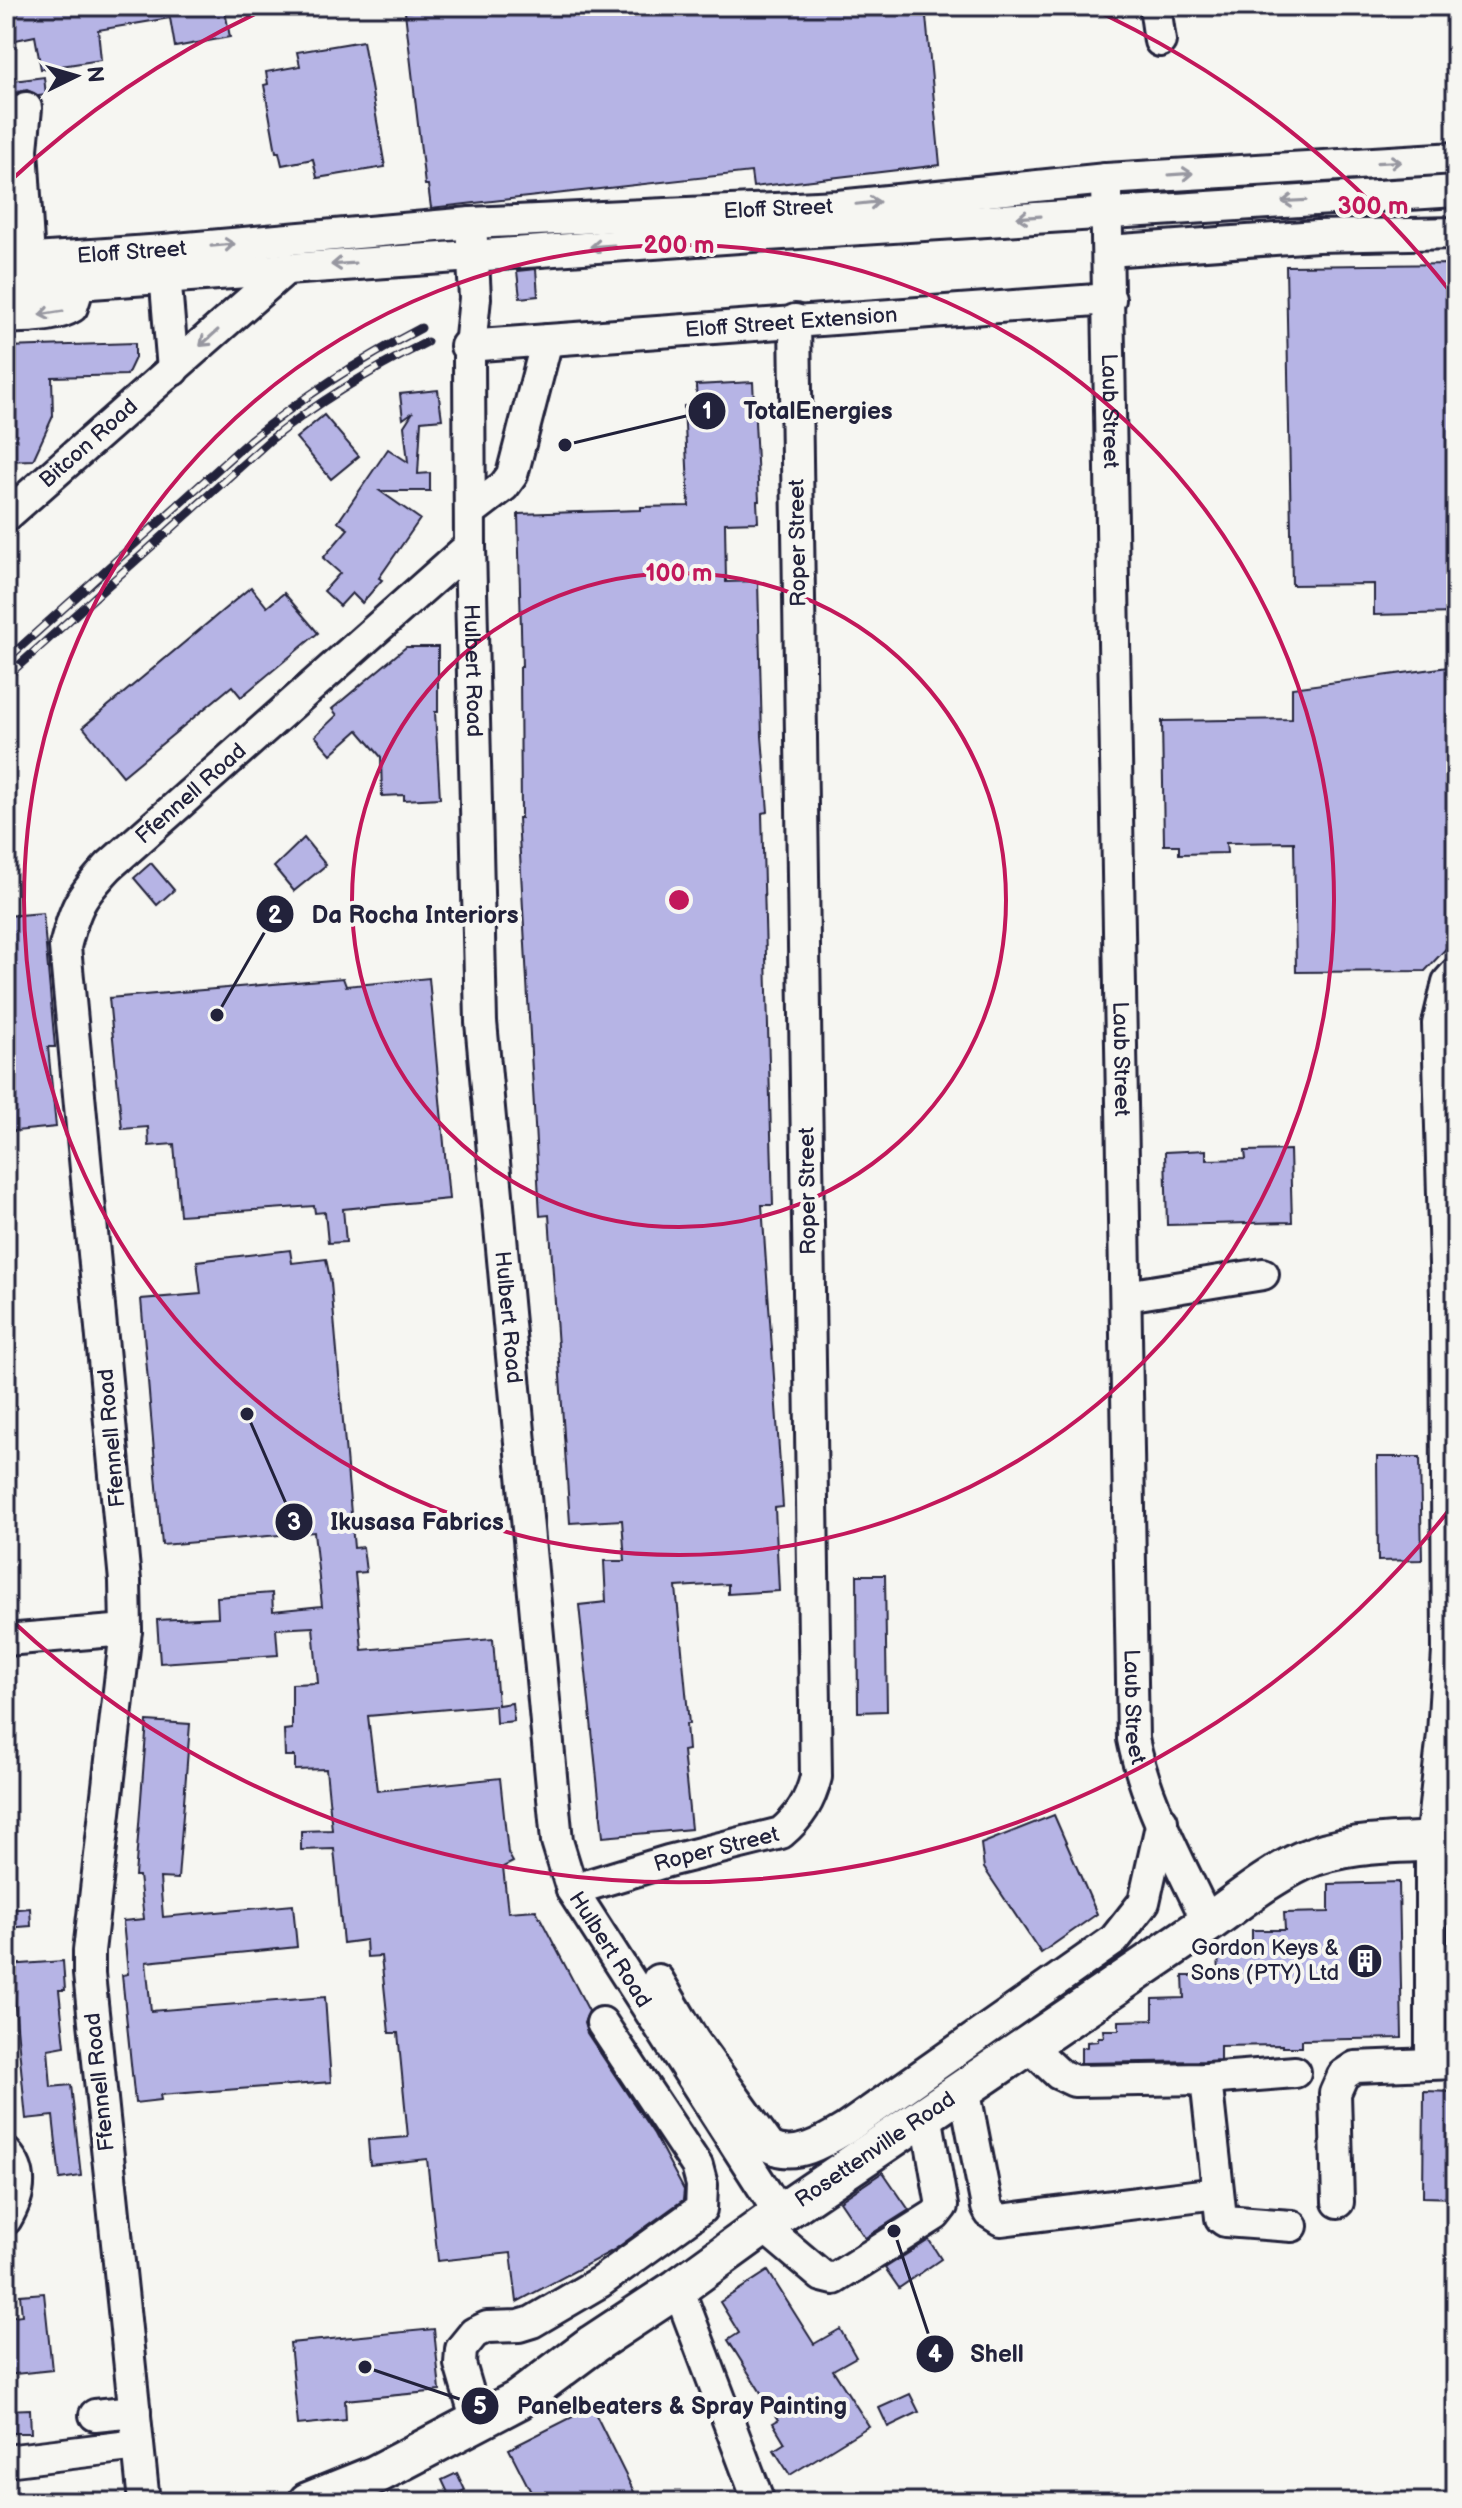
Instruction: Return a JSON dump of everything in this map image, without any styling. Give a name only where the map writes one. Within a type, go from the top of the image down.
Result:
[{"type":"main road","name":"Rosettenville Road","points":[[308,2502],[375,2475],[518,2400],[593,2344],[926,2114],[970,2069],[1027,2044],[1270,1878],[1305,1859],[1340,1849],[1444,1841]]},
{"type":"street","points":[[1155,6],[1160,41]]},
{"type":"street","points":[[18,260],[26,108]]},
{"type":"street","name":"Eloff Street","points":[[165,264],[287,268],[466,256],[767,222],[838,206],[1106,179],[1456,158]]},
{"type":"street","name":"Laub Street","points":[[1106,179],[1133,1739],[1139,1767],[1208,1923]]},
{"type":"street","name":"Eloff Street","points":[[6,289],[78,271],[165,264],[463,224],[767,222],[1107,212],[1456,191]]},
{"type":"street","name":"Hulbert Road","points":[[463,224],[475,298],[469,349],[470,546],[481,1022],[557,1841],[572,1890],[771,2220],[822,2276],[834,2279],[935,2215],[942,2206],[926,2114]]},
{"type":"street","points":[[1108,251],[1317,236],[1456,233]]},
{"type":"street","name":"Eloff Street","points":[[18,260],[78,271]]},
{"type":"street","points":[[165,264],[173,370]]},
{"type":"street","name":"Bitcon Road","points":[[6,516],[287,268]]},
{"type":"street","points":[[6,318],[66,311],[75,305],[78,271]]},
{"type":"street","name":"Eloff Street Extension","points":[[469,349],[795,320],[1110,299]]},
{"type":"street","name":"Roper Street","points":[[572,1890],[668,1861],[781,1833],[804,1809],[816,1777],[795,320]]},
{"type":"street","points":[[470,512],[504,486],[512,475],[547,340]]},
{"type":"street","name":"Ffennell Road","points":[[144,2502],[89,1974],[90,1936],[126,1630],[125,1581],[65,947],[75,909],[109,866],[470,546]]},
{"type":"street","points":[[1338,2202],[1335,2093],[1343,2075],[1355,2067],[1444,2062],[1443,1734],[1448,1651],[1451,1297],[1438,1024],[1448,982],[1456,973]]},
{"type":"street","points":[[1126,1296],[1263,1274]]},
{"type":"street","points":[[6,1640],[126,1630]]},
{"type":"street","points":[[658,1980],[694,2041],[770,2147],[777,2151],[797,2151],[824,2142],[970,2069],[1091,1957],[1114,1940],[1144,1902],[1162,1821]]},
{"type":"street","points":[[477,2422],[460,2364],[461,2349],[474,2333],[487,2327],[519,2326],[532,2322],[600,2282],[701,2209],[702,2185],[697,2166],[602,2023]]},
{"type":"street","points":[[1027,2044],[1059,2074],[1074,2081],[1206,2079],[1295,2072]]},
{"type":"street","points":[[970,2069],[987,2207],[1001,2220],[1217,2193]]},
{"type":"street","points":[[1206,2079],[1220,2216],[1225,2221],[1292,2226]]},
{"type":"street","points":[[6,2153],[13,2160],[19,2189],[6,2219]]},
{"type":"street","points":[[678,2288],[759,2502]]},
{"type":"street","points":[[95,2415],[135,2411]]},
{"type":"street","points":[[6,2461],[138,2445]]},
{"type":"building","points":[[6,6],[224,6],[230,37],[175,47],[170,18],[98,30],[101,60],[41,69],[35,36],[6,42]]},
{"type":"building","points":[[457,6],[925,6],[940,165],[753,187],[751,172],[431,208],[428,185],[425,185],[405,12]]},
{"type":"building","points":[[363,41],[385,167],[317,178],[313,159],[282,165],[279,152],[276,152],[264,85],[268,84],[266,72],[300,66],[297,52]]},
{"type":"building","points":[[44,77],[46,95],[39,96],[27,90],[18,92],[6,101],[6,82]]},
{"type":"building","points":[[1456,264],[1455,613],[1374,615],[1374,584],[1292,585],[1286,266]]},
{"type":"building","points":[[536,269],[538,296],[520,298],[517,271]]},
{"type":"building","points":[[135,343],[135,358],[127,375],[52,377],[53,416],[33,460],[6,461],[6,347]]},
{"type":"building","points":[[753,382],[758,522],[725,523],[726,582],[758,581],[762,736],[768,812],[762,813],[773,1205],[762,1205],[783,1507],[775,1508],[779,1591],[728,1594],[728,1584],[676,1587],[689,1724],[686,1724],[688,1750],[683,1751],[691,1829],[603,1837],[579,1605],[606,1602],[604,1561],[625,1561],[622,1520],[570,1523],[549,1215],[540,1216],[518,818],[521,818],[522,667],[518,514],[689,506],[684,406],[697,405],[696,385]]},
{"type":"building","points":[[438,390],[442,419],[421,421],[418,474],[430,473],[430,491],[380,491],[420,519],[379,578],[382,580],[362,603],[352,593],[340,606],[324,591],[340,573],[323,558],[348,529],[338,522],[388,449],[408,462],[404,426],[413,412],[403,419],[400,394]]},
{"type":"building","points":[[324,415],[359,456],[331,479],[296,438]]},
{"type":"building","points":[[251,587],[267,607],[284,593],[318,633],[241,697],[232,686],[123,776],[83,727]]},
{"type":"building","points":[[406,647],[438,647],[438,712],[435,712],[440,798],[404,800],[404,795],[382,796],[381,757],[358,730],[331,754],[315,736],[337,715],[332,709]]},
{"type":"building","points":[[1456,666],[1456,938],[1425,971],[1296,972],[1294,842],[1226,843],[1227,853],[1179,854],[1179,845],[1164,845],[1162,721],[1292,719],[1292,688]]},
{"type":"building","points":[[304,838],[326,865],[294,891],[274,867]]},
{"type":"building","points":[[151,863],[174,890],[157,905],[134,878]]},
{"type":"building","points":[[43,913],[55,1047],[48,1047],[56,1127],[6,1132],[6,916]]},
{"type":"building","points":[[343,978],[346,986],[429,978],[449,1199],[343,1209],[346,1242],[328,1243],[325,1212],[315,1213],[314,1206],[180,1215],[174,1144],[149,1146],[148,1127],[122,1129],[109,998]]},
{"type":"building","points":[[1206,1150],[1206,1160],[1246,1159],[1245,1151],[1290,1150],[1292,1222],[1167,1225],[1165,1152]]},
{"type":"building","points":[[290,1250],[292,1263],[326,1259],[331,1283],[354,1548],[363,1547],[366,1572],[355,1573],[362,1650],[493,1639],[498,1705],[512,1703],[514,1721],[496,1723],[495,1705],[368,1716],[377,1791],[500,1778],[508,1853],[513,1862],[503,1867],[508,1912],[536,1910],[589,2011],[584,2023],[587,2033],[654,2134],[684,2190],[683,2200],[614,2250],[517,2302],[511,2253],[438,2261],[427,2159],[370,2165],[368,2140],[408,2137],[398,2033],[389,2033],[381,1956],[367,1957],[366,1940],[343,1943],[334,1849],[301,1850],[301,1831],[332,1830],[326,1769],[295,1770],[295,1756],[285,1756],[284,1730],[292,1729],[292,1684],[318,1683],[313,1627],[276,1629],[278,1655],[160,1663],[157,1620],[218,1617],[217,1597],[272,1593],[273,1611],[322,1606],[314,1532],[162,1545],[141,1299],[201,1294],[197,1261]]},
{"type":"building","points":[[1377,1457],[1420,1457],[1422,1560],[1378,1561]]},
{"type":"building","points":[[857,1575],[885,1575],[887,1711],[858,1712]]},
{"type":"building","points":[[147,1721],[190,1724],[178,1879],[160,1878],[163,1917],[293,1905],[297,1947],[146,1962],[151,2011],[325,1997],[331,2082],[160,2095],[161,2100],[135,2103],[122,1975],[128,1974],[123,1921],[144,1919],[139,1876],[135,1876]]},
{"type":"building","points":[[1054,1815],[1097,1914],[1041,1953],[984,1868],[981,1844]]},
{"type":"building","points":[[1399,1882],[1402,2038],[1302,2040],[1302,2047],[1220,2046],[1220,2060],[1081,2063],[1081,2048],[1087,2047],[1087,2042],[1104,2037],[1103,2030],[1119,2030],[1119,2021],[1153,2020],[1153,1999],[1184,1998],[1183,1976],[1219,1976],[1218,1952],[1252,1951],[1252,1930],[1285,1930],[1284,1913],[1329,1912],[1329,1884]]},
{"type":"building","points":[[30,1908],[31,1926],[6,1928],[6,1910]]},
{"type":"building","points":[[63,1961],[65,1990],[59,1990],[65,2046],[48,2049],[51,2087],[71,2085],[81,2176],[60,2179],[53,2116],[26,2119],[8,1965]]},
{"type":"building","points":[[1424,2091],[1456,2092],[1456,2198],[1423,2197]]},
{"type":"building","points":[[883,2172],[909,2210],[865,2238],[840,2201]]},
{"type":"building","points":[[929,2240],[941,2259],[899,2288],[885,2268]]},
{"type":"building","points":[[768,2271],[814,2344],[840,2329],[856,2357],[833,2370],[869,2426],[790,2475],[774,2450],[785,2443],[773,2423],[778,2420],[728,2340],[739,2333],[720,2302]]},
{"type":"building","points":[[44,2293],[52,2370],[6,2375],[6,2349],[10,2348],[7,2317],[22,2315],[20,2295]]},
{"type":"building","points":[[434,2329],[440,2391],[345,2400],[346,2420],[298,2425],[290,2343]]},
{"type":"building","points":[[910,2394],[919,2412],[888,2427],[879,2408]]},
{"type":"building","points":[[592,2407],[639,2502],[536,2502],[509,2449]]},
{"type":"building","points":[[30,2409],[31,2433],[6,2433],[6,2410]]},
{"type":"building","points":[[457,2473],[465,2490],[450,2497],[442,2480]]},
{"type":"railway","points":[[6,660],[250,440],[333,380],[421,328]]},
{"type":"railway","points":[[6,677],[270,440],[346,387],[427,342]]},
{"type":"place","name":"TotalEnergies","points":[[565,445]]},
{"type":"place","name":"Da Rocha Interiors","points":[[217,1015]]},
{"type":"place","name":"Ikusasa Fabrics","points":[[247,1414]]},
{"type":"place","name":"Gordon Keys & Sons (PTY) Ltd","points":[[1365,1961]]},
{"type":"place","name":"Shell","points":[[894,2231]]},
{"type":"place","name":"Panelbeaters & Spray Painting","points":[[365,2367]]}]
